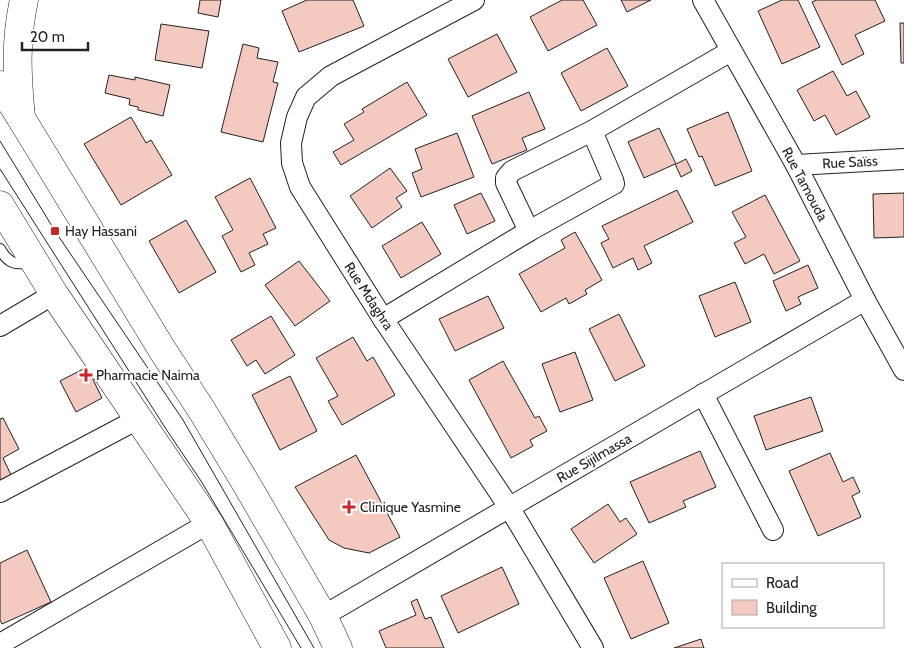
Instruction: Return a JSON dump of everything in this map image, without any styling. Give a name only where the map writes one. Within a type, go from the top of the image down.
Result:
[{"type":"main road","points":[[21,118],[17,52],[24,0]]},
{"type":"main road","points":[[0,85],[244,480],[323,616],[338,648]]},
{"type":"main road","points":[[0,205],[54,294],[209,523],[277,648]]},
{"type":"street","name":"Rue Mdaghra","points":[[474,0],[331,76],[306,98],[297,117],[291,143],[292,163],[300,187],[383,318],[509,507],[593,648]]},
{"type":"street","name":"Rue Tamouda","points":[[703,0],[796,165],[865,300],[904,370]]},
{"type":"street","points":[[529,231],[506,182],[506,178],[512,171],[592,131],[731,51]]},
{"type":"street","points":[[383,318],[529,231],[614,184],[592,131]]},
{"type":"street","name":"Rue Saïss","points":[[796,165],[904,159]]},
{"type":"street","points":[[0,326],[54,294]]},
{"type":"street","name":"Rue Sijilmassa","points":[[323,616],[865,300]]},
{"type":"street","points":[[703,394],[773,530]]},
{"type":"street","points":[[0,492],[138,420]]},
{"type":"street","points":[[0,644],[209,523]]},
{"type":"lane","points":[[0,249],[6,259],[12,263],[35,262]]},
{"type":"building","points":[[200,0],[221,0],[218,17],[198,13]]},
{"type":"building","points":[[307,0],[353,0],[364,26],[299,52],[282,11]]},
{"type":"building","points":[[562,0],[583,0],[597,25],[548,51],[530,17]]},
{"type":"building","points":[[621,0],[651,0],[627,12]]},
{"type":"building","points":[[782,0],[798,0],[820,47],[782,64],[758,11]]},
{"type":"building","points":[[817,0],[875,0],[885,21],[855,35],[864,54],[842,65],[812,2]]},
{"type":"building","points":[[900,23],[904,23],[904,63],[901,63]]},
{"type":"building","points":[[161,24],[209,31],[202,68],[155,60]]},
{"type":"building","points":[[497,34],[517,72],[468,97],[448,59]]},
{"type":"building","points":[[243,44],[259,48],[257,58],[278,62],[273,82],[278,83],[263,142],[221,132]]},
{"type":"building","points":[[607,48],[628,86],[581,111],[561,73]]},
{"type":"building","points":[[833,71],[847,96],[856,91],[870,117],[836,135],[825,115],[814,121],[797,90]]},
{"type":"building","points":[[109,75],[135,80],[135,77],[170,85],[163,116],[138,110],[138,107],[129,105],[130,99],[105,93]]},
{"type":"building","points":[[407,82],[427,115],[341,165],[333,152],[354,140],[344,124],[364,112],[362,109]]},
{"type":"building","points":[[529,92],[545,129],[522,138],[527,150],[492,164],[472,116]]},
{"type":"building","points":[[728,112],[752,171],[715,186],[702,156],[699,157],[687,129]]},
{"type":"building","points":[[131,117],[146,143],[151,140],[172,175],[121,205],[84,144]]},
{"type":"building","points":[[659,128],[676,164],[686,159],[692,171],[681,177],[675,164],[644,178],[628,142]]},
{"type":"building","points":[[457,133],[474,177],[421,197],[412,173],[422,169],[415,149]]},
{"type":"building","points":[[390,168],[407,191],[396,198],[402,207],[372,228],[350,196]]},
{"type":"building","points":[[250,178],[276,228],[263,234],[268,244],[249,253],[255,265],[241,272],[222,236],[233,230],[215,197]]},
{"type":"building","points":[[677,190],[693,222],[644,246],[652,263],[638,270],[633,258],[613,268],[601,243],[609,239],[602,226]]},
{"type":"building","points":[[481,193],[495,221],[467,234],[454,205]]},
{"type":"building","points":[[904,193],[904,237],[874,238],[873,194]]},
{"type":"building","points":[[765,195],[800,261],[774,274],[764,254],[745,264],[734,243],[746,237],[732,212]]},
{"type":"building","points":[[186,220],[216,272],[179,293],[149,241]]},
{"type":"building","points":[[422,222],[441,254],[401,278],[382,246]]},
{"type":"building","points":[[575,232],[602,280],[585,290],[587,294],[569,304],[566,298],[541,312],[519,274],[565,248],[561,240]]},
{"type":"building","points":[[299,261],[330,301],[295,326],[265,285]]},
{"type":"building","points":[[808,265],[818,288],[798,297],[801,304],[786,311],[773,281]]},
{"type":"building","points":[[735,282],[751,322],[715,337],[699,296]]},
{"type":"building","points":[[488,296],[504,328],[455,351],[439,319]]},
{"type":"building","points":[[619,314],[645,366],[615,381],[589,329]]},
{"type":"building","points":[[271,316],[295,355],[265,374],[256,360],[247,366],[231,340]]},
{"type":"building","points":[[353,337],[367,361],[373,357],[395,395],[342,425],[328,401],[338,396],[316,358]]},
{"type":"building","points":[[575,352],[593,400],[560,412],[542,364]]},
{"type":"building","points":[[503,361],[535,418],[539,416],[547,431],[530,440],[533,446],[511,458],[469,380]]},
{"type":"building","points":[[87,367],[102,398],[76,412],[60,381]]},
{"type":"building","points":[[290,376],[317,431],[280,450],[252,395]]},
{"type":"building","points":[[811,397],[823,431],[766,450],[754,416]]},
{"type":"building","points":[[3,418],[19,449],[3,458],[12,477],[0,483],[0,419]]},
{"type":"building","points":[[700,451],[716,487],[683,501],[686,507],[649,523],[630,482]]},
{"type":"building","points":[[830,453],[843,482],[853,477],[860,492],[852,496],[861,517],[818,536],[789,471]]},
{"type":"building","points":[[356,455],[400,537],[369,553],[344,548],[329,540],[295,487]]},
{"type":"building","points":[[608,504],[620,522],[626,518],[637,534],[594,563],[571,529]]},
{"type":"building","points":[[27,550],[51,602],[2,624],[0,620],[0,563]]},
{"type":"building","points":[[643,561],[669,623],[631,639],[604,578]]},
{"type":"building","points":[[502,567],[519,604],[458,633],[441,596]]},
{"type":"building","points":[[417,599],[425,619],[431,617],[444,648],[386,648],[379,631],[416,615],[411,602]]},
{"type":"building","points":[[701,639],[704,648],[674,648]]},
{"type":"tram line","points":[[0,141],[55,231],[183,420],[314,648]]},
{"type":"tram line","points":[[0,169],[201,481],[301,648]]},
{"type":"place","name":"Hay Hassani","points":[[55,231]]},
{"type":"place","name":"Pharmacie Naima","points":[[86,375]]},
{"type":"place","name":"Clinique Yasmine","points":[[349,507]]}]
